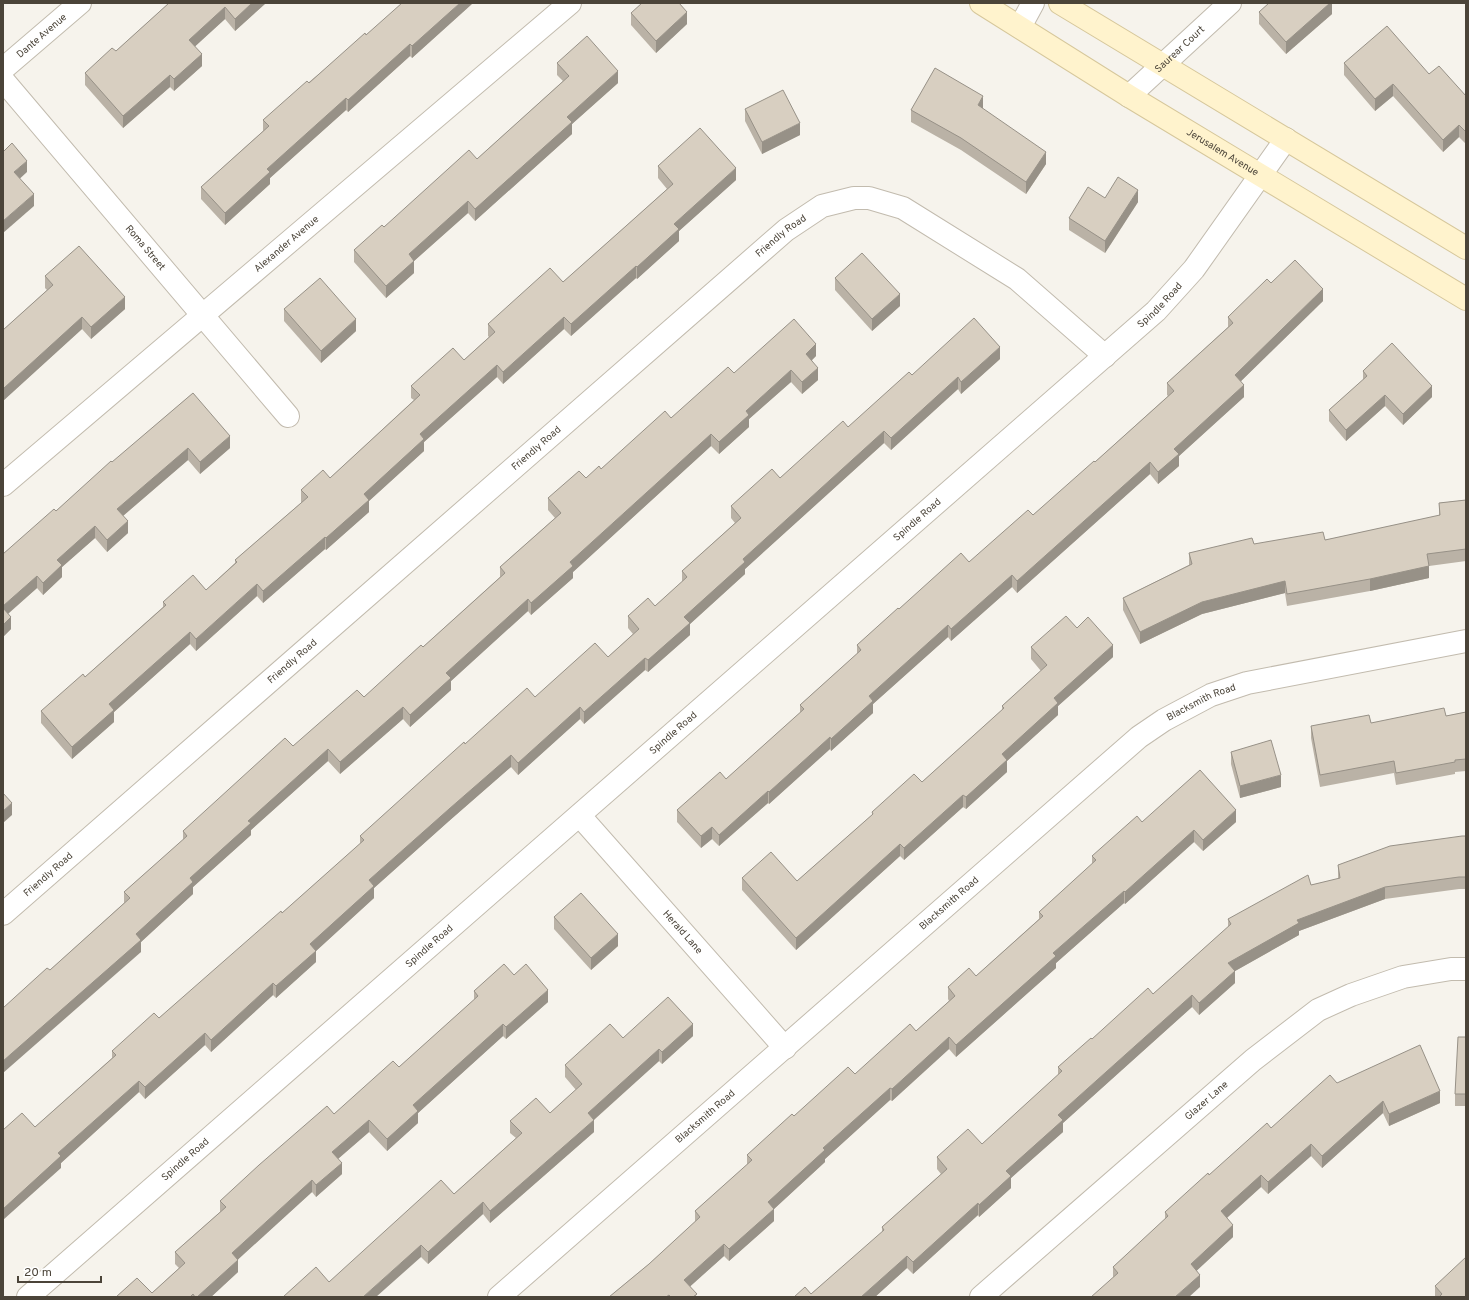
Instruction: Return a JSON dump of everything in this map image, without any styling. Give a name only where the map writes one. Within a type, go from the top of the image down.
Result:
[{"type":"main road","name":"Jerusalem Avenue","points":[[981,3],[1129,96],[1466,299]]},
{"type":"main road","points":[[1060,3],[1466,248]]},
{"type":"street","name":"Dante Avenue","points":[[3,69],[80,3]]},
{"type":"street","name":"Alexander Avenue","points":[[3,485],[570,3]]},
{"type":"street","points":[[1020,27],[1034,3]]},
{"type":"street","name":"Saurear Court","points":[[1129,96],[1230,3]]},
{"type":"street","name":"Roma Street","points":[[3,80],[288,416]]},
{"type":"street","name":"Spindle Road","points":[[28,1297],[1156,311],[1194,269],[1286,139]]},
{"type":"street","name":"Friendly Road","points":[[3,914],[786,230],[822,206],[854,198],[869,198],[903,208],[1017,279],[1105,356]]},
{"type":"street","name":"Blacksmith Road","points":[[499,1297],[1139,737],[1164,720],[1211,695],[1247,683],[1466,641]]},
{"type":"street","name":"Herald Lane","points":[[580,816],[785,1048]]},
{"type":"street","name":"Glazer Lane","points":[[981,1297],[1253,1060],[1318,1010],[1351,994],[1403,977],[1450,969],[1466,970]]},
{"type":"building","points":[[169,3],[252,3],[235,19],[225,7],[189,40],[202,54],[174,79],[170,75],[123,116],[85,73],[112,48],[116,51]]},
{"type":"building","points":[[402,3],[460,3],[412,46],[410,44],[348,100],[346,98],[267,169],[270,172],[225,213],[201,187],[269,126],[263,120],[307,81],[309,83],[365,33],[366,35]]},
{"type":"building","points":[[642,3],[679,3],[687,12],[656,41],[631,13]]},
{"type":"building","points":[[1269,3],[1330,3],[1286,42],[1259,12]]},
{"type":"building","points":[[1387,26],[1429,74],[1439,66],[1466,96],[1466,132],[1459,125],[1443,140],[1393,84],[1375,99],[1344,63]]},
{"type":"building","points":[[587,36],[618,71],[567,117],[572,122],[475,209],[468,201],[409,254],[414,261],[386,286],[354,250],[382,225],[384,227],[469,150],[477,159],[569,76],[557,63]]},
{"type":"building","points":[[935,68],[983,96],[978,105],[1046,152],[1026,182],[961,138],[911,110]]},
{"type":"building","points":[[783,90],[800,123],[762,142],[745,109]]},
{"type":"building","points":[[700,128],[736,168],[674,224],[679,229],[571,324],[564,317],[503,372],[497,365],[420,434],[424,439],[364,494],[369,500],[263,591],[257,584],[196,639],[190,632],[109,704],[114,710],[72,747],[41,711],[83,674],[85,677],[166,605],[163,602],[193,575],[206,590],[237,562],[235,560],[308,497],[301,490],[323,470],[330,478],[420,395],[411,386],[453,348],[464,360],[495,332],[488,324],[550,268],[563,282],[673,184],[658,166]]},
{"type":"building","points":[[12,143],[27,161],[14,172],[34,194],[3,221],[3,152]]},
{"type":"building","points":[[1118,177],[1138,190],[1105,241],[1069,218],[1088,187],[1105,198]]},
{"type":"building","points":[[79,246],[125,297],[91,327],[82,317],[4,388],[3,330],[53,285],[45,276]]},
{"type":"building","points":[[862,253],[900,294],[872,319],[835,278]]},
{"type":"building","points":[[1295,260],[1323,289],[1235,375],[1244,385],[1174,449],[1179,454],[1158,472],[1150,462],[1017,581],[1012,575],[951,629],[948,625],[869,696],[873,701],[719,835],[712,827],[701,836],[677,810],[720,772],[726,779],[804,709],[800,705],[861,650],[857,645],[961,553],[969,562],[1028,510],[1033,515],[1094,461],[1095,462],[1174,391],[1167,383],[1233,323],[1228,317],[1267,279],[1271,283]]},
{"type":"building","points":[[320,278],[356,319],[321,351],[284,309]]},
{"type":"building","points":[[974,318],[1000,347],[961,382],[958,377],[891,438],[884,431],[743,559],[745,562],[684,617],[690,623],[648,660],[645,658],[584,712],[580,707],[518,763],[511,755],[369,880],[374,886],[310,944],[316,951],[276,986],[273,983],[211,1040],[205,1033],[145,1087],[139,1081],[58,1153],[61,1156],[3,1209],[3,1130],[22,1113],[35,1127],[116,1055],[112,1051],[154,1013],[159,1018],[281,911],[282,913],[364,840],[360,836],[464,742],[465,744],[527,688],[535,697],[595,643],[608,657],[639,629],[628,616],[648,598],[655,606],[687,577],[682,571],[741,518],[731,506],[772,469],[780,478],[843,421],[848,427],[909,372],[912,375]]},
{"type":"building","points":[[794,319],[816,344],[806,354],[818,368],[802,382],[791,370],[746,411],[749,415],[719,442],[711,434],[570,562],[573,566],[531,603],[528,599],[446,673],[451,678],[410,715],[403,707],[340,762],[328,749],[248,821],[251,823],[190,878],[193,882],[136,934],[141,940],[3,1061],[3,1008],[47,968],[50,970],[130,898],[124,892],[187,836],[183,831],[285,738],[293,746],[357,690],[364,697],[421,645],[423,647],[505,573],[500,567],[561,513],[548,498],[579,471],[586,478],[599,466],[601,469],[665,411],[671,418],[728,367],[734,373]]},
{"type":"building","points":[[1392,343],[1432,386],[1403,414],[1385,395],[1346,430],[1329,410],[1367,376],[1363,371]]},
{"type":"building","points":[[193,393],[230,436],[200,462],[188,448],[117,509],[128,521],[107,540],[95,526],[57,560],[62,565],[43,583],[37,576],[3,606],[3,554],[54,509],[56,511],[111,461],[112,462]]},
{"type":"building","points":[[1466,500],[1466,549],[1427,554],[1429,566],[1370,579],[1287,594],[1285,581],[1202,602],[1140,632],[1123,598],[1192,564],[1189,553],[1252,538],[1254,544],[1323,532],[1325,540],[1440,515],[1439,503]]},
{"type":"building","points":[[3,608],[11,617],[3,625]]},
{"type":"building","points":[[1066,616],[1077,628],[1088,617],[1113,645],[1054,698],[1058,703],[1002,754],[1007,760],[966,797],[963,795],[904,848],[900,844],[796,938],[742,878],[771,852],[797,881],[873,814],[872,812],[914,774],[922,782],[1004,708],[1002,706],[1047,665],[1031,647]]},
{"type":"building","points":[[1444,708],[1446,716],[1466,712],[1466,759],[1396,773],[1394,761],[1320,775],[1311,726],[1369,715],[1371,723]]},
{"type":"building","points":[[1271,740],[1281,775],[1240,786],[1231,752]]},
{"type":"building","points":[[1200,770],[1236,810],[1203,840],[1194,830],[1125,892],[1124,891],[1053,953],[1056,956],[956,1045],[949,1037],[892,1089],[890,1088],[823,1148],[825,1150],[768,1202],[774,1209],[729,1249],[724,1244],[684,1280],[697,1294],[693,1297],[671,1297],[669,1295],[666,1297],[609,1297],[649,1264],[700,1217],[695,1211],[752,1160],[747,1155],[792,1114],[794,1116],[848,1067],[855,1074],[910,1024],[916,1031],[955,996],[948,987],[969,968],[976,976],[1043,916],[1039,912],[1096,860],[1092,856],[1137,816],[1142,822]]},
{"type":"building","points":[[3,793],[12,803],[3,811]]},
{"type":"building","points":[[1466,836],[1466,877],[1385,887],[1297,920],[1299,923],[1228,963],[1235,971],[1199,1003],[1192,995],[1058,1115],[1063,1120],[1006,1171],[1011,1176],[979,1205],[978,1203],[913,1262],[907,1256],[861,1297],[794,1297],[805,1287],[811,1294],[884,1230],[882,1227],[947,1169],[937,1157],[968,1129],[982,1144],[1062,1071],[1058,1067],[1091,1038],[1092,1039],[1148,988],[1153,994],[1231,924],[1228,919],[1308,875],[1311,885],[1340,878],[1338,865],[1390,846]]},
{"type":"building","points":[[581,893],[618,934],[591,958],[554,917]]},
{"type":"building","points":[[504,964],[514,975],[526,964],[548,990],[506,1027],[503,1024],[413,1105],[418,1111],[387,1139],[369,1120],[332,1152],[342,1163],[316,1185],[312,1180],[232,1253],[238,1260],[197,1297],[193,1294],[190,1297],[116,1297],[137,1278],[152,1293],[185,1263],[175,1252],[226,1207],[220,1201],[327,1106],[334,1114],[393,1061],[399,1067],[478,996],[474,991]]},
{"type":"building","points":[[668,997],[693,1024],[662,1052],[659,1049],[588,1113],[594,1120],[490,1211],[483,1202],[428,1252],[421,1245],[363,1297],[283,1297],[316,1267],[329,1282],[441,1180],[454,1194],[522,1133],[510,1121],[536,1098],[550,1113],[582,1084],[565,1065],[610,1024],[623,1038]]},
{"type":"building","points":[[1458,1037],[1466,1037],[1466,1094],[1455,1094]]},
{"type":"building","points":[[1420,1045],[1440,1091],[1389,1114],[1383,1101],[1322,1156],[1311,1144],[1268,1182],[1261,1175],[1221,1211],[1233,1225],[1191,1264],[1200,1275],[1175,1297],[1091,1297],[1118,1273],[1113,1267],[1168,1216],[1165,1212],[1267,1123],[1271,1128],[1330,1075],[1337,1083]]},
{"type":"building","points":[[1466,1257],[1466,1297],[1439,1297],[1442,1294],[1435,1286]]}]
